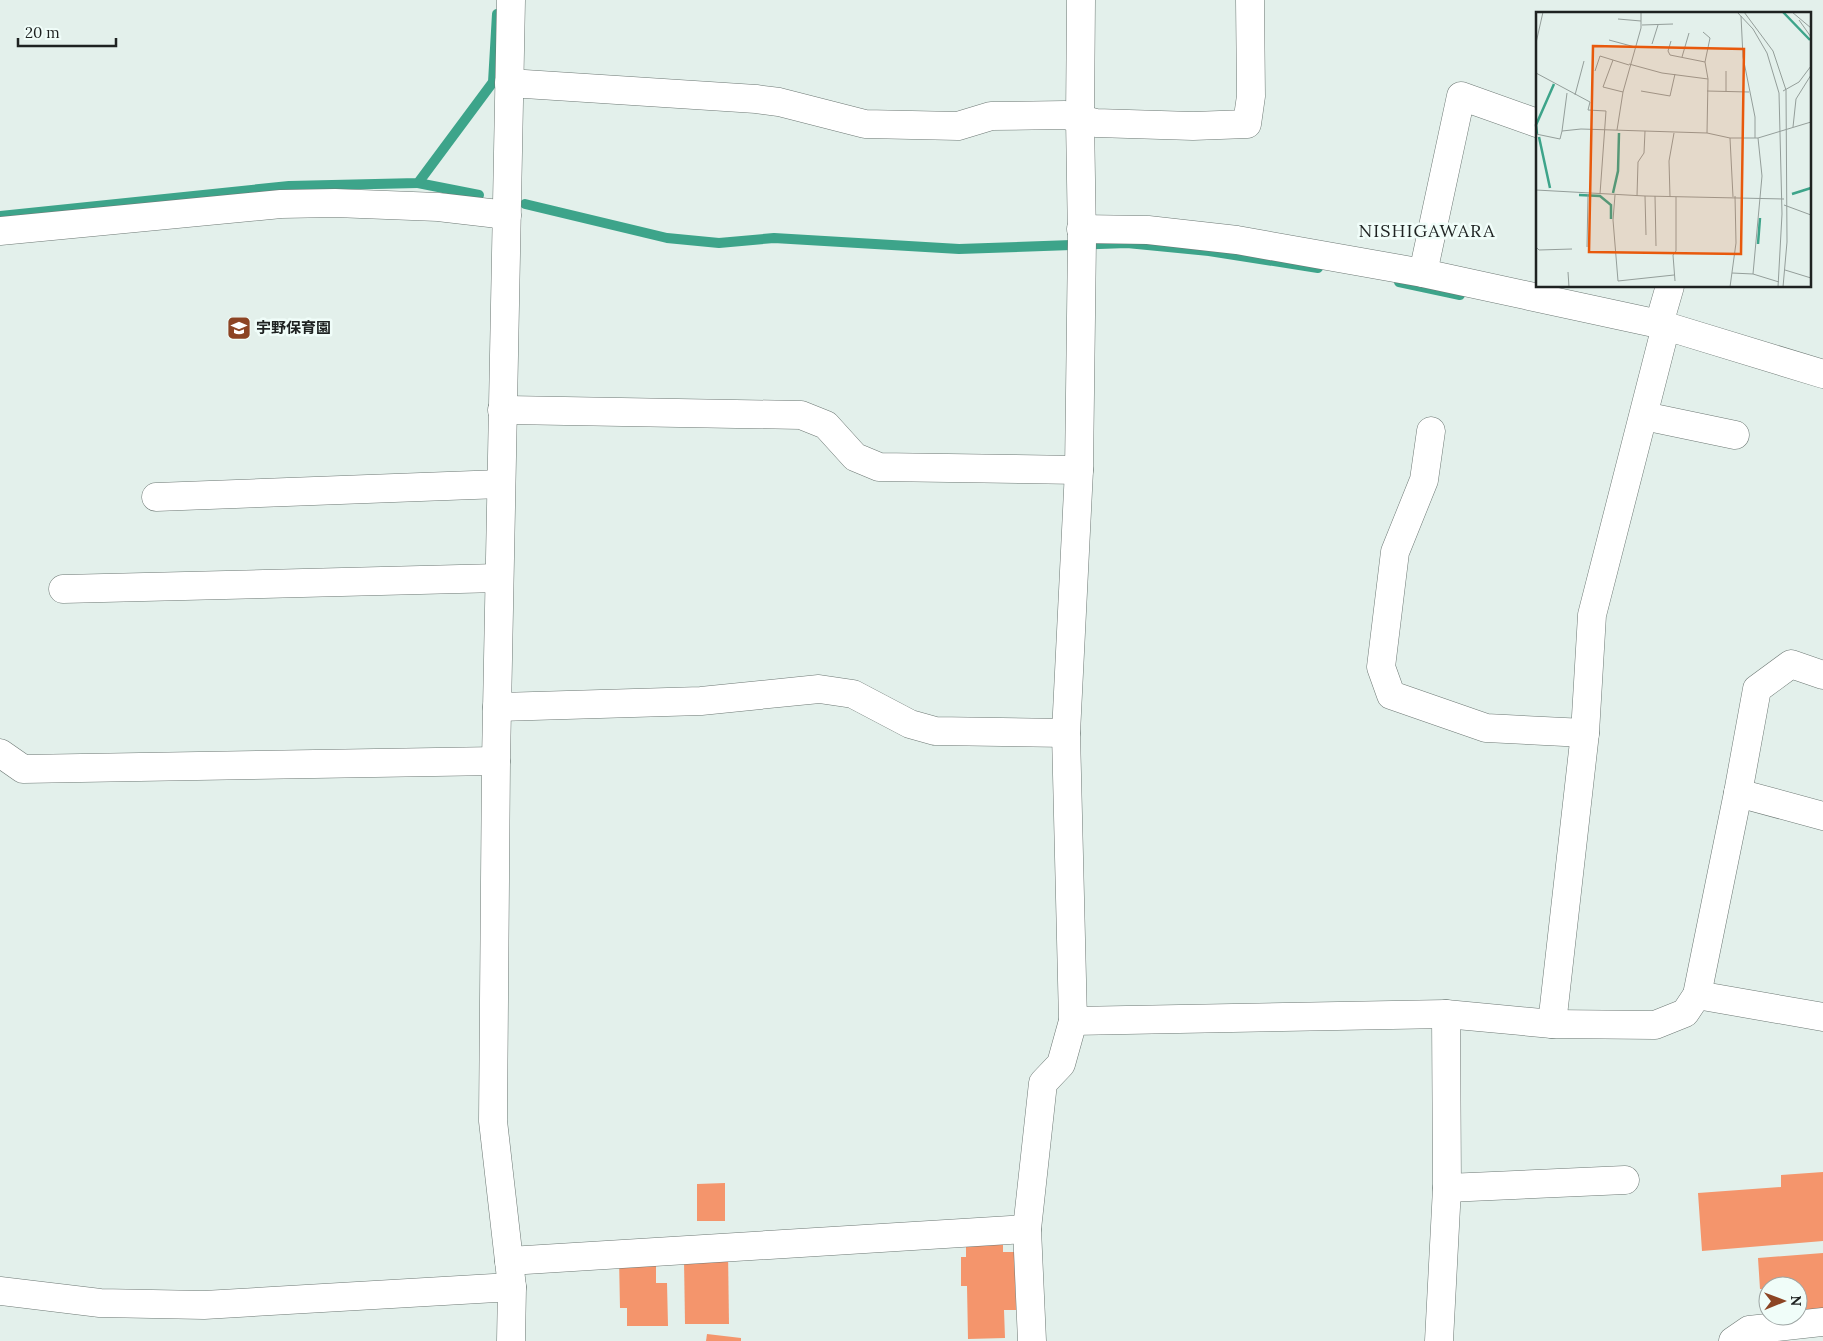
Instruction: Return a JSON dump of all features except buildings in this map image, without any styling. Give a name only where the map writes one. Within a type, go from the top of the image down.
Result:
[{"type":"street","points":[[511,0],[496,761],[493,1122],[510,1274],[511,1341]]},
{"type":"street","points":[[1032,1341],[1027,1229],[1043,1083],[1061,1064],[1073,1021],[1066,733],[1078,470],[1081,239],[1081,0]]},
{"type":"street","points":[[508,83],[756,99],[779,102],[865,124],[958,126],[991,116],[1065,115],[1096,123],[1247,124],[1251,96],[1250,0]]},
{"type":"street","points":[[1423,273],[1460,96],[1536,123]]},
{"type":"street","points":[[0,231],[281,204],[335,202],[438,206],[507,215]]},
{"type":"street","points":[[1081,239],[1148,230],[1237,240],[1423,273],[1663,325],[1823,374]]},
{"type":"street","points":[[1552,1024],[1585,733],[1592,615],[1644,416],[1670,288]]},
{"type":"street","points":[[502,410],[801,415],[826,425],[855,457],[879,467],[1078,470]]},
{"type":"street","points":[[1644,416],[1735,435]]},
{"type":"street","points":[[1431,431],[1424,480],[1395,552],[1381,667],[1391,694],[1486,728],[1585,733]]},
{"type":"street","points":[[156,497],[501,484]]},
{"type":"street","points":[[63,589],[499,578]]},
{"type":"street","points":[[1073,1021],[1446,1014],[1552,1024],[1655,1025],[1685,1014],[1698,995],[1738,793],[1756,689],[1791,664],[1823,675]]},
{"type":"street","points":[[497,707],[701,701],[819,689],[852,694],[910,724],[935,731],[1066,733]]},
{"type":"street","points":[[0,753],[23,769],[496,761]]},
{"type":"street","points":[[1738,793],[1823,816]]},
{"type":"street","points":[[1698,995],[1823,1017]]},
{"type":"street","points":[[1439,1341],[1447,1188],[1446,1014]]},
{"type":"street","points":[[1447,1188],[1625,1180]]},
{"type":"street","points":[[0,1291],[100,1303],[204,1305],[745,1248],[1027,1229]]},
{"type":"street","points":[[1733,1341],[1749,1330],[1823,1322]]},
{"type":"waterway","points":[[0,216],[289,186],[418,183],[493,82],[497,14]]},
{"type":"waterway","points":[[418,183],[479,195]]},
{"type":"waterway","points":[[525,204],[667,238],[719,243],[774,238],[959,249],[1127,243],[1209,251],[1318,268]]},
{"type":"waterway","points":[[1399,282],[1460,295]]},
{"type":"place","name":"宇野保育園","points":[[239,328]]},
{"type":"district","name":"NISHIGAWARA","points":[[1427,231]]}]
